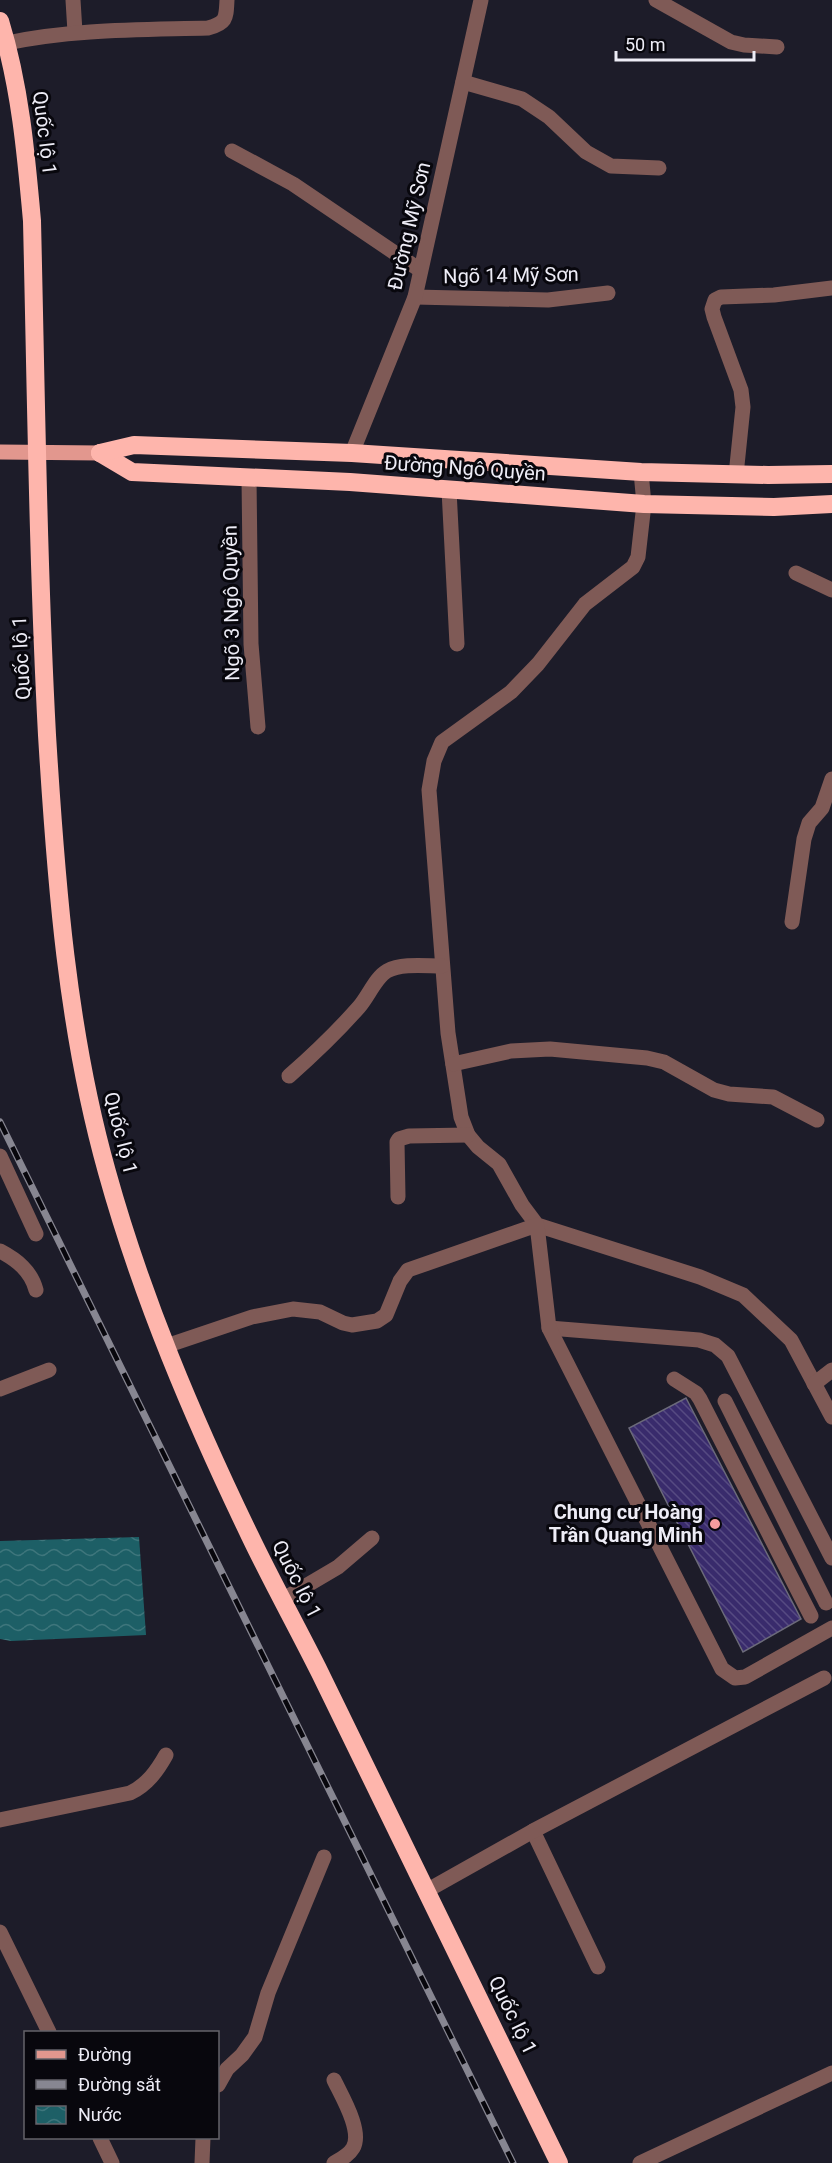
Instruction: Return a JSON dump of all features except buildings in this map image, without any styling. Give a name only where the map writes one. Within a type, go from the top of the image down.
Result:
[{"type":"highway","name":"Quốc lộ 1","points":[[0,21],[21,118],[32,221],[43,651],[55,856],[64,954],[82,1067],[106,1169],[130,1249],[166,1346],[250,1537],[428,1890],[559,2163]]},
{"type":"highway","name":"Đường Ngô Quyền","points":[[100,453],[134,445],[352,453],[641,472],[736,475],[832,474]]},
{"type":"highway","name":"Đường Ngô Quyền","points":[[100,453],[132,472],[350,482],[644,504],[774,507],[832,504]]},
{"type":"highway","points":[[350,482],[352,453]]},
{"type":"main road","name":"Đường Ngô Quyền","points":[[0,452],[100,453]]},
{"type":"street","points":[[73,0],[75,32]]},
{"type":"street","points":[[6,55],[42,35],[208,28],[219,25],[226,17],[227,0]]},
{"type":"street","name":"Đường Mỹ Sơn","points":[[352,453],[415,297],[481,0]]},
{"type":"street","points":[[656,0],[731,42],[777,47]]},
{"type":"street","points":[[463,82],[522,99],[549,117],[586,152],[611,166],[659,168]]},
{"type":"street","points":[[232,151],[293,184],[420,270]]},
{"type":"street","points":[[736,475],[743,407],[741,390],[714,317],[712,309],[715,300],[721,297],[774,295],[832,288]]},
{"type":"street","name":"Ngõ 14 Mỹ Sơn","points":[[415,297],[548,300],[608,293]]},
{"type":"street","points":[[641,472],[644,504],[638,557],[633,567],[585,604],[538,664],[511,692],[442,742],[434,761],[429,790],[442,966],[448,1033],[461,1117],[468,1135],[478,1148],[499,1164],[522,1205],[537,1226],[549,1328],[722,1669],[735,1678],[745,1677],[832,1628]]},
{"type":"street","name":"Ngõ 3 Ngô Quyền","points":[[249,478],[251,644],[258,727]]},
{"type":"street","points":[[449,490],[457,644]]},
{"type":"street","points":[[796,573],[832,590]]},
{"type":"street","points":[[792,922],[804,839],[809,823],[822,808],[832,779]]},
{"type":"street","points":[[289,1076],[336,1033],[385,972],[397,967],[442,966]]},
{"type":"street","points":[[453,1064],[511,1051],[550,1049],[647,1058],[664,1062],[714,1090],[729,1094],[773,1097],[818,1120]]},
{"type":"street","points":[[398,1197],[397,1142],[399,1139],[409,1136],[468,1135]]},
{"type":"street","points":[[0,1158],[36,1234]]},
{"type":"street","points":[[166,1346],[252,1317],[293,1309],[320,1312],[352,1325],[377,1321],[386,1315],[400,1281],[408,1270],[537,1226],[700,1277],[743,1295],[790,1340],[832,1417]]},
{"type":"street","points":[[0,1251],[22,1266],[33,1278],[36,1290]]},
{"type":"street","points":[[549,1328],[699,1340],[715,1345],[728,1356],[832,1558]]},
{"type":"street","points":[[0,1389],[49,1370]]},
{"type":"street","points":[[814,1384],[832,1370]]},
{"type":"street","points":[[674,1379],[696,1394],[705,1409],[812,1616]]},
{"type":"street","points":[[705,1409],[747,1392]]},
{"type":"street","points":[[725,1401],[826,1603]]},
{"type":"street","points":[[730,1459],[749,1449]]},
{"type":"street","points":[[754,1507],[795,1486]]},
{"type":"street","points":[[779,1555],[820,1535]]},
{"type":"street","points":[[282,1600],[338,1567],[372,1538]]},
{"type":"street","points":[[428,1890],[533,1831],[824,1678]]},
{"type":"street","points":[[0,1820],[130,1793],[140,1788],[151,1777],[166,1755]]},
{"type":"street","points":[[533,1831],[598,1966]]},
{"type":"street","points":[[219,2083],[227,2069],[242,2055],[255,2037],[268,1993],[324,1857]]},
{"type":"street","points":[[0,1932],[49,2031]]},
{"type":"street","points":[[640,2163],[832,2073]]},
{"type":"street","points":[[334,2080],[350,2112],[355,2134],[354,2146],[348,2154],[334,2163]]},
{"type":"street","points":[[202,2163],[203,2139]]},
{"type":"street","points":[[106,2140],[112,2163]]},
{"type":"water","points":[[139,1537],[146,1635],[11,1641],[0,1639],[0,1541]]},
{"type":"railway","points":[[0,1122],[513,2163]]},
{"type":"place","name":"Chung cư Hoàng Trần Quang Minh","points":[[715,1524]]}]
